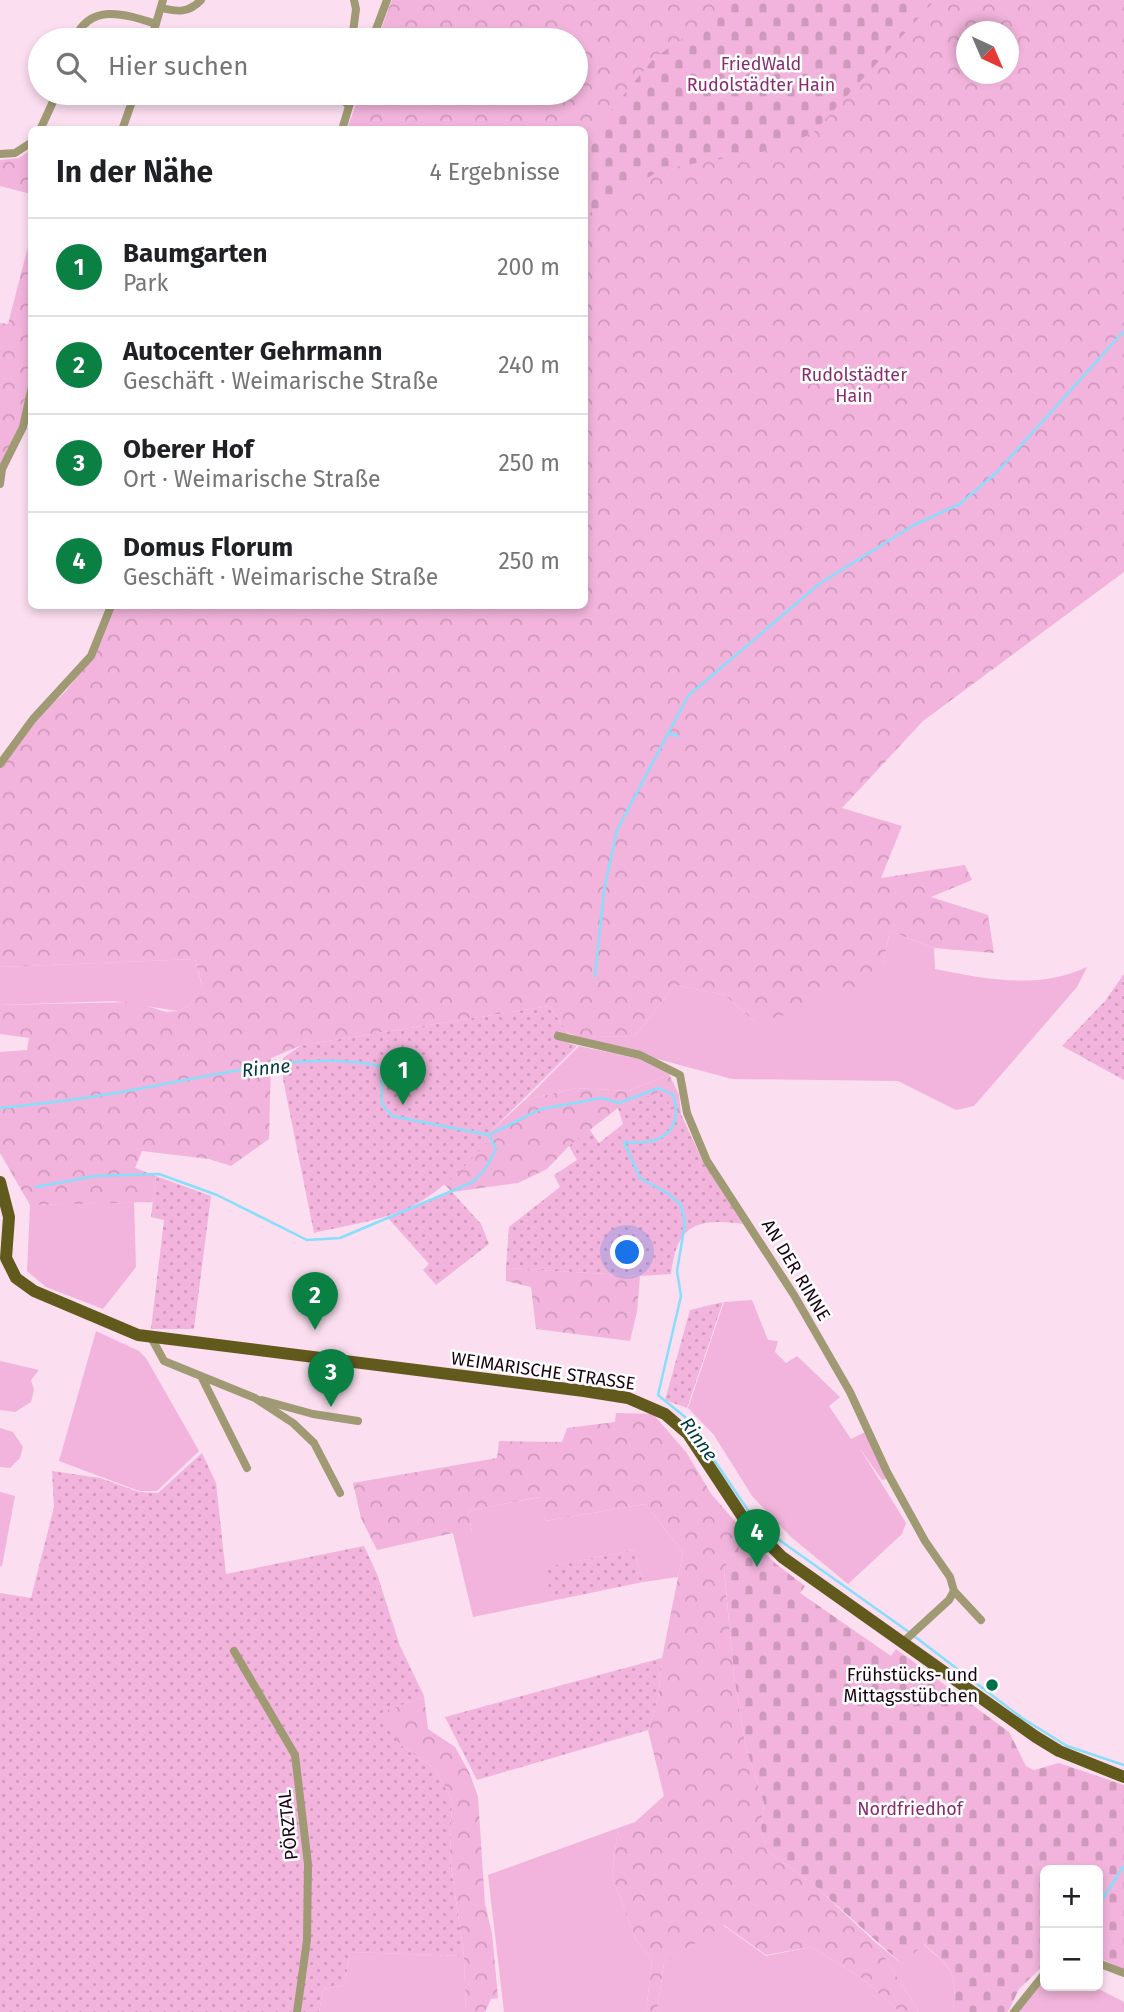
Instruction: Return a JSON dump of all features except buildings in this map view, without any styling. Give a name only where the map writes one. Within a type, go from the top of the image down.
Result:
[{"type":"main road","points":[[0,1182],[9,1217],[4,1268]]},
{"type":"main road","name":"WEIMARISCHE STRASSE","points":[[4,1268],[34,1291],[152,1339],[584,1391],[648,1404],[688,1434],[755,1531],[782,1557],[907,1637],[1036,1737],[1068,1755],[1124,1777]]},
{"type":"street","points":[[155,28],[162,4],[180,12],[189,10],[201,0]]},
{"type":"street","points":[[354,0],[356,9],[354,28]]},
{"type":"street","points":[[376,28],[387,0]]},
{"type":"street","points":[[82,28],[101,13],[126,15],[156,24]]},
{"type":"street","points":[[42,126],[51,105]]},
{"type":"street","points":[[123,126],[131,105]]},
{"type":"street","points":[[343,126],[349,106]]},
{"type":"street","points":[[0,154],[15,153],[28,145]]},
{"type":"street","points":[[0,484],[2,469],[23,427],[28,405]]},
{"type":"street","points":[[0,765],[33,719],[91,656],[110,609]]},
{"type":"street","name":"AN DER RINNE","points":[[558,1036],[640,1055],[680,1075],[687,1113],[707,1161],[794,1295],[850,1392],[887,1472],[925,1541],[950,1577],[954,1591],[981,1620]]},
{"type":"street","points":[[152,1339],[164,1361],[202,1378],[255,1398],[313,1415],[358,1421]]},
{"type":"street","points":[[202,1378],[247,1468]]},
{"type":"street","points":[[255,1398],[293,1423],[314,1443],[340,1493]]},
{"type":"street","points":[[907,1637],[949,1600],[954,1591]]},
{"type":"street","name":"PÖRZTAL","points":[[233,1651],[295,1755],[308,1864],[307,1940],[297,2012]]},
{"type":"street","points":[[1103,1964],[1124,1973]]},
{"type":"street","points":[[1014,2012],[1040,1979]]},
{"type":"green space","name":"Rudolstädter Hain","points":[[392,0],[1124,0],[1124,572],[923,721],[842,808],[902,826],[881,878],[965,865],[972,880],[931,897],[988,915],[994,953],[934,948],[890,931],[883,964],[873,987],[852,997],[808,987],[802,1010],[756,1023],[725,995],[675,985],[634,1037],[597,1036],[587,1040],[568,1033],[549,1006],[302,1045],[271,1058],[269,1139],[231,1166],[209,1159],[142,1151],[135,1168],[156,1176],[153,1202],[30,1205],[0,1153],[0,1052],[27,1050],[29,1038],[0,1034],[0,1005],[134,1002],[166,1012],[178,1011],[189,1006],[202,985],[195,959],[0,967],[0,766],[34,720],[64,693],[94,657],[113,609],[588,609],[588,126],[348,126],[356,105],[588,105],[588,28],[382,28]]},
{"type":"green space","name":"FriedWald Rudolstädter Hain","points":[[733,0],[935,0],[812,134],[762,152],[662,169],[588,214],[588,139],[654,58],[718,15]]},
{"type":"green space","points":[[28,152],[28,193],[0,186],[0,160],[19,158]]},
{"type":"green space","points":[[28,247],[28,385],[20,425],[0,465],[0,323],[8,324]]},
{"type":"green space","points":[[890,931],[934,948],[935,969],[954,973],[993,979],[1031,980],[1068,974],[1087,967],[1077,987],[974,1106],[956,1110],[898,1081],[732,1079],[587,1040],[597,1036],[634,1037],[675,985],[725,995],[756,1023],[808,987],[883,964]]},
{"type":"green space","points":[[195,959],[202,986],[189,1006],[178,1011],[114,1001],[0,1005],[0,967]]},
{"type":"green space","points":[[1124,974],[1124,1080],[1062,1046],[1105,1001]]},
{"type":"green space","points":[[549,1006],[568,1033],[563,1041],[577,1046],[491,1131],[490,1140],[461,1170],[417,1204],[403,1210],[374,1220],[314,1233],[283,1079],[283,1058],[302,1045]]},
{"type":"green space","points":[[579,1046],[639,1059],[669,1074],[629,1091],[576,1088],[525,1100]]},
{"type":"green space","points":[[669,1074],[679,1095],[681,1114],[672,1113],[659,1093],[618,1108],[569,1146],[547,1169],[518,1183],[452,1192],[444,1184],[490,1140],[490,1132],[525,1100],[576,1088],[629,1091]]},
{"type":"green space","points":[[659,1092],[668,1100],[672,1112],[681,1114],[703,1162],[743,1224],[713,1222],[692,1228],[678,1244],[671,1274],[640,1276],[506,1268],[509,1227],[560,1187],[554,1175],[577,1160],[569,1146],[589,1129],[599,1143],[623,1124],[618,1108]]},
{"type":"green space","points":[[156,1176],[211,1196],[194,1329],[151,1329],[164,1220],[151,1217]]},
{"type":"green space","points":[[452,1192],[481,1224],[489,1244],[436,1285],[423,1270],[429,1264],[388,1218]]},
{"type":"green space","points":[[134,1202],[136,1267],[103,1309],[46,1287],[27,1271],[30,1205]]},
{"type":"green space","points":[[506,1268],[640,1276],[637,1312],[630,1341],[536,1329],[531,1287],[506,1281]]},
{"type":"green space","points":[[752,1300],[768,1340],[778,1341],[775,1352],[786,1363],[797,1356],[840,1397],[829,1406],[851,1439],[867,1431],[886,1479],[882,1480],[859,1447],[906,1523],[902,1534],[848,1584],[791,1537],[752,1496],[714,1435],[688,1408],[724,1302]]},
{"type":"green space","points":[[723,1302],[687,1408],[665,1400],[690,1310]]},
{"type":"green space","points":[[96,1331],[139,1351],[146,1358],[199,1451],[157,1491],[139,1491],[59,1461]]},
{"type":"green space","points":[[0,1361],[39,1370],[31,1380],[34,1390],[31,1402],[15,1412],[0,1410]]},
{"type":"green space","points":[[616,1413],[653,1414],[686,1452],[712,1495],[746,1534],[724,1569],[734,1676],[746,1748],[764,1803],[761,1828],[767,1851],[813,1884],[875,1942],[919,2012],[900,2012],[859,1976],[811,1947],[766,1955],[724,1925],[664,1963],[657,2012],[646,2012],[652,1961],[635,1938],[612,1876],[618,1828],[635,1822],[664,1796],[648,1730],[658,1698],[662,1658],[683,1552],[645,1504],[545,1521],[539,1497],[468,1511],[472,1533],[453,1533],[377,1550],[361,1518],[353,1483],[497,1458],[499,1441],[562,1442],[567,1428],[615,1422]]},
{"type":"green space","points":[[0,1428],[13,1432],[23,1447],[20,1458],[10,1468],[0,1467]]},
{"type":"green space","points":[[202,1453],[216,1483],[226,1574],[364,1546],[377,1574],[400,1646],[424,1696],[381,1713],[399,1744],[435,1769],[452,1800],[450,1859],[464,1956],[350,1952],[345,1985],[323,1989],[319,2012],[0,2012],[0,1593],[31,1598],[54,1507],[52,1471],[100,1478],[139,1492],[158,1493]]},
{"type":"green space","points":[[0,1492],[15,1496],[2,1566],[0,1566]]},
{"type":"green space","points":[[540,1497],[545,1521],[645,1504],[683,1552],[678,1577],[643,1582],[634,1550],[547,1567],[551,1601],[473,1617],[453,1533],[472,1533],[468,1511]]},
{"type":"green space","name":"Nordfriedhof","points":[[746,1534],[776,1564],[805,1586],[800,1593],[891,1656],[896,1649],[1009,1732],[1026,1766],[1034,1770],[1059,1763],[1124,1785],[1124,1970],[1103,1960],[1103,1865],[1040,1865],[1040,1969],[1019,1989],[1008,2012],[953,2012],[954,1988],[951,1973],[942,1960],[924,1944],[902,1964],[813,1884],[767,1851],[761,1828],[764,1803],[746,1748],[734,1676],[724,1568]]},
{"type":"green space","points":[[634,1550],[643,1582],[551,1601],[546,1567]]},
{"type":"green space","points":[[662,1658],[658,1698],[648,1730],[477,1780],[445,1717]]},
{"type":"green space","points":[[424,1696],[428,1729],[455,1747],[470,1774],[478,1797],[485,1904],[492,1933],[498,1998],[491,1999],[485,2012],[466,2012],[464,1956],[450,1859],[452,1800],[435,1769],[399,1744],[380,1713]]},
{"type":"green space","points":[[618,1828],[612,1876],[635,1938],[652,1961],[646,2012],[504,2012],[488,1875]]},
{"type":"green space","points":[[723,1925],[766,1956],[811,1947],[859,1976],[900,2012],[657,2012],[664,1963]]},
{"type":"green space","points":[[875,1942],[902,1964],[923,1944],[951,1973],[954,1988],[953,2012],[919,2012]]},
{"type":"green space","points":[[350,1952],[464,1956],[466,2012],[319,2012],[323,1989],[345,1985]]},
{"type":"green space","points":[[1040,1985],[1040,1991],[1103,1991],[1124,2002],[1124,2012],[1019,2012]]},
{"type":"waterway","points":[[595,976],[604,890],[617,830],[688,696],[819,584],[914,525],[960,504],[997,472],[1124,331]]},
{"type":"waterway","points":[[668,733],[678,736]]},
{"type":"waterway","name":"Rinne","points":[[0,1108],[135,1090],[269,1065],[328,1061],[382,1067],[382,1104],[392,1116],[489,1135],[541,1109],[602,1098],[619,1103],[659,1088],[673,1095],[675,1119],[666,1134],[648,1142],[624,1142],[640,1178],[669,1194],[681,1205],[685,1223],[677,1271],[681,1296],[658,1395],[685,1417],[758,1525],[909,1632]]},
{"type":"waterway","name":"Rinne","points":[[36,1187],[95,1176],[159,1174],[217,1195],[307,1240],[340,1238],[473,1182],[486,1168],[496,1149],[489,1135]]},
{"type":"waterway","name":"Rinne","points":[[914,1636],[1022,1718],[1067,1746],[1124,1765]]},
{"type":"waterway","points":[[1103,1898],[1124,1866]]},
{"type":"place","name":"Baumgarten","points":[[403,1105]]},
{"type":"place","name":"Autocenter Gehrmann","points":[[315,1330]]},
{"type":"place","name":"Oberer Hof","points":[[331,1407]]},
{"type":"place","name":"Domus Florum","points":[[757,1567]]},
{"type":"place","name":"Frühstücks- und Mittagsstübchen","points":[[992,1685]]}]
